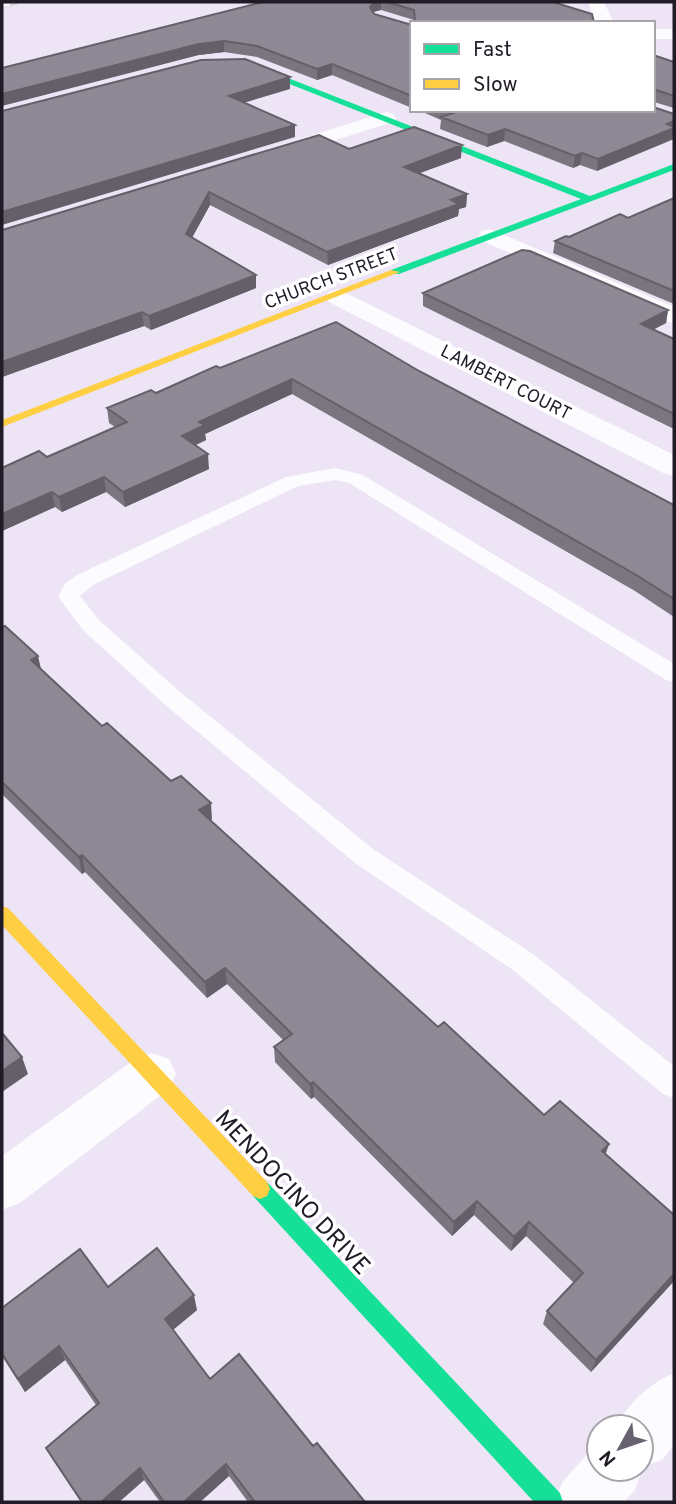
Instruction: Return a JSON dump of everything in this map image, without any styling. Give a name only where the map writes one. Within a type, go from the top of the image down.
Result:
[{"type":"street","points":[[596,2],[604,21]]},
{"type":"street","points":[[655,34],[674,34]]},
{"type":"street","points":[[224,61],[249,63],[588,198]]},
{"type":"street","points":[[253,159],[386,118]]},
{"type":"street","name":"CHURCH STREET","points":[[2,425],[674,167]]},
{"type":"street","points":[[490,236],[674,316]]},
{"type":"street","name":"LAMBERT COURT","points":[[338,297],[674,467]]},
{"type":"street","name":"MENDOCINO DRIVE","points":[[2,913],[551,1502]]},
{"type":"street","points":[[2,1186],[152,1074]]},
{"type":"street","points":[[655,1423],[674,1402]]},
{"type":"street","points":[[584,1502],[601,1483]]},
{"type":"lane","points":[[674,674],[356,479],[335,474],[293,481],[85,580],[73,589],[69,597],[91,625],[161,688],[364,856],[523,962],[674,1084]]},
{"type":"building","points":[[263,2],[374,2],[370,7],[374,14],[410,24],[410,95],[332,64],[317,69],[257,46],[224,41],[199,44],[2,94],[2,68]]},
{"type":"building","points":[[387,2],[553,2],[592,14],[594,21],[415,21],[414,10]]},
{"type":"building","points":[[655,56],[674,62],[674,96],[656,90]]},
{"type":"building","points":[[245,59],[290,77],[229,96],[295,125],[2,212],[2,111],[201,60]]},
{"type":"building","points":[[655,108],[674,114],[674,121],[667,124],[674,128],[598,159],[582,153],[575,156],[505,129],[488,135],[441,117],[453,113],[451,112],[655,112]]},
{"type":"building","points":[[414,127],[462,145],[404,167],[467,194],[451,200],[459,204],[327,252],[209,192],[186,234],[256,275],[149,316],[142,312],[2,362],[2,230],[319,135],[349,149]]},
{"type":"building","points":[[674,198],[674,291],[555,241],[620,214],[628,218]]},
{"type":"building","points":[[522,250],[530,251],[668,310],[641,324],[674,339],[674,414],[423,293]]},
{"type":"building","points":[[336,322],[419,371],[674,505],[674,599],[292,379],[199,422],[205,425],[182,436],[208,454],[123,492],[104,477],[59,497],[52,492],[2,514],[2,468],[39,451],[47,457],[127,422],[107,408],[151,390],[156,393],[216,366],[220,368]]},
{"type":"building","points":[[5,626],[38,656],[31,660],[102,726],[107,723],[171,781],[181,776],[211,803],[199,810],[438,1027],[444,1022],[544,1115],[560,1101],[609,1144],[602,1151],[674,1215],[674,1274],[596,1360],[547,1311],[583,1273],[529,1222],[514,1237],[477,1201],[454,1222],[274,1047],[292,1034],[225,968],[205,982],[82,855],[79,857],[2,782],[2,627]]},
{"type":"building","points":[[2,1033],[22,1057],[2,1071]]},
{"type":"building","points":[[157,1248],[194,1295],[165,1319],[210,1379],[239,1354],[313,1446],[317,1443],[365,1502],[255,1502],[226,1464],[184,1502],[164,1502],[140,1468],[101,1502],[82,1502],[46,1448],[99,1403],[59,1346],[18,1379],[2,1354],[2,1308],[80,1249],[108,1287]]},
{"type":"railway","points":[[2,6],[21,2]]},
{"type":"traffic: fast","points":[[242,62],[588,198]]},
{"type":"traffic: fast","points":[[395,272],[674,167]]},
{"type":"traffic: fast","points":[[260,1189],[551,1502]]},
{"type":"traffic: slow","points":[[2,424],[395,272]]},
{"type":"traffic: slow","points":[[2,913],[260,1189]]}]
